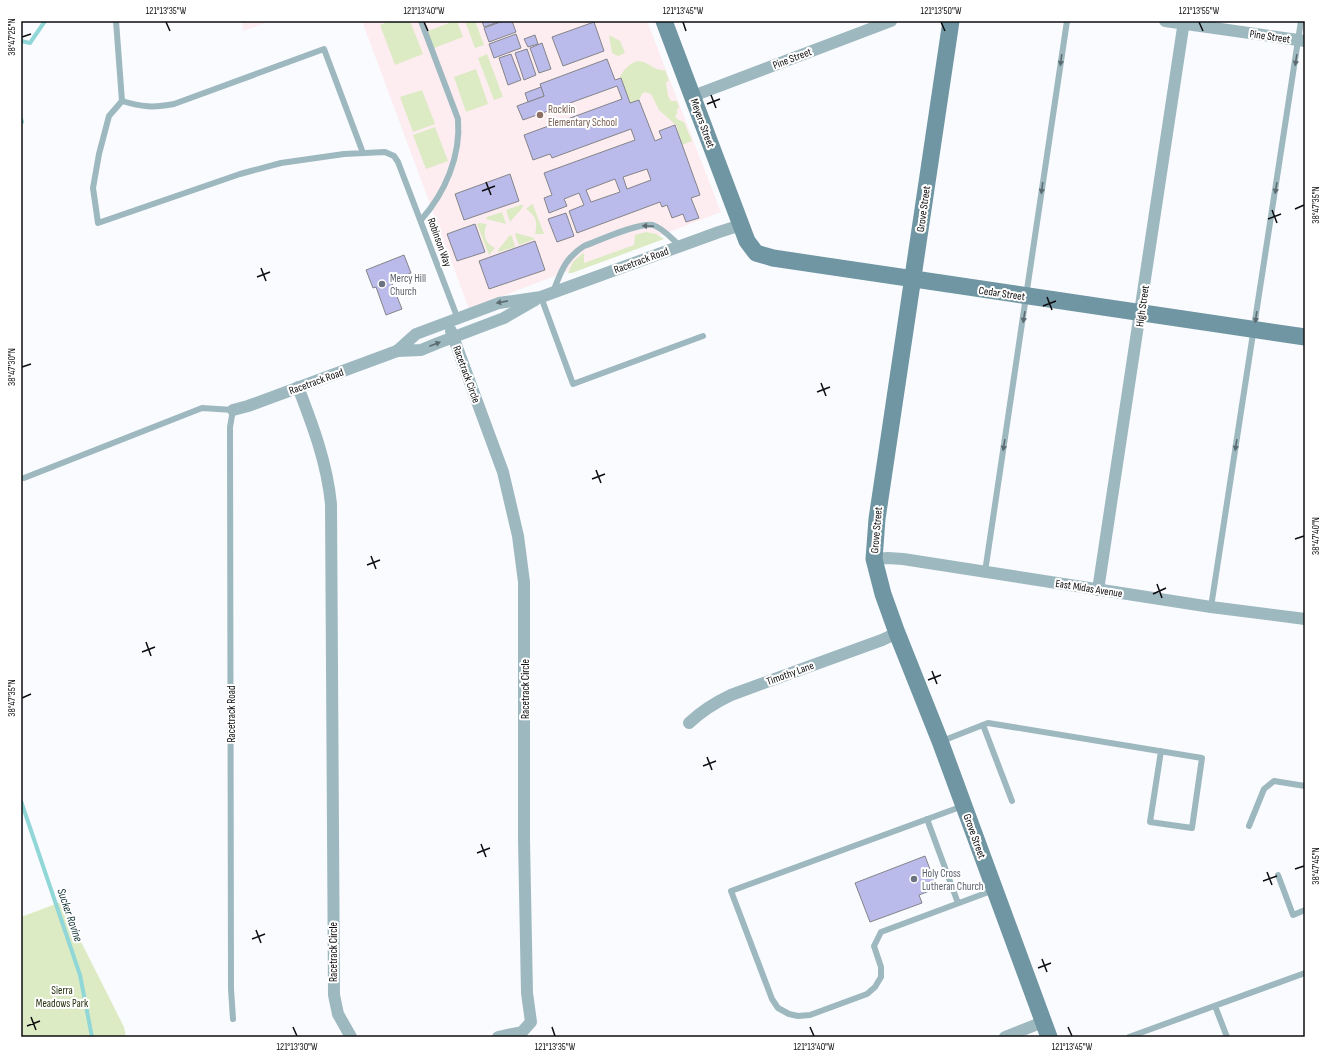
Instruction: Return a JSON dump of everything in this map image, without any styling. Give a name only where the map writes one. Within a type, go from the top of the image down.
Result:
[{"type":"street","name":"Meyers Street","points":[[664,21],[741,225]]},
{"type":"street","name":"Pine Street","points":[[693,96],[891,21]]},
{"type":"street","name":"Grove Street","points":[[951,21],[877,519],[874,541],[874,559],[883,594],[897,633],[940,741],[1046,1030]]},
{"type":"street","name":"Pine Street","points":[[1165,21],[1184,22],[1302,40]]},
{"type":"street","name":"High Street","points":[[1098,590],[1184,22]]},
{"type":"street","name":"Cedar Street","points":[[741,225],[751,248],[756,253],[764,256],[912,280],[1305,337]]},
{"type":"street","name":"Racetrack Road","points":[[398,351],[416,334],[453,329],[504,318],[541,297],[553,292],[741,225]]},
{"type":"street","name":"Racetrack Road","points":[[233,410],[248,406],[398,351],[421,350],[453,329],[499,303],[541,297]]},
{"type":"street","name":"Racetrack Circle","points":[[453,329],[503,472],[518,536],[524,582],[524,855],[526,993],[531,1022],[522,1032],[498,1037]]},
{"type":"street","name":"Racetrack Circle","points":[[298,387],[321,449],[331,504],[334,991],[338,1014],[351,1037]]},
{"type":"street","name":"East Midas Avenue","points":[[874,559],[902,559],[1211,607],[1305,619]]},
{"type":"street","name":"Timothy Lane","points":[[689,723],[713,703],[731,695],[882,640],[897,633]]},
{"type":"street","points":[[1005,1037],[1046,1030]]},
{"type":"lane","points":[[116,21],[122,101],[109,116],[99,154],[93,188],[98,223],[240,174],[281,163],[363,153],[324,49],[174,104],[156,107],[136,105],[122,101]]},
{"type":"lane","points":[[421,21],[458,119],[459,131],[457,148],[444,187],[431,208],[421,220]]},
{"type":"lane","points":[[985,572],[1027,296],[1066,21]]},
{"type":"lane","points":[[1211,607],[1254,330],[1302,40],[1302,21]]},
{"type":"lane","name":"Robinson Way","points":[[363,153],[385,152],[394,156],[398,162],[456,314],[453,329]]},
{"type":"lane","points":[[553,292],[566,261],[584,246],[637,226],[653,225],[665,232],[680,246]]},
{"type":"lane","points":[[541,297],[572,384],[703,336]]},
{"type":"lane","name":"Racetrack Road","points":[[24,478],[202,408],[233,410],[230,427],[231,989],[233,1019]]},
{"type":"lane","points":[[940,741],[988,723],[1161,751],[1202,758],[1192,828],[1150,822],[1161,751]]},
{"type":"lane","points":[[983,725],[1012,801]]},
{"type":"lane","points":[[1249,826],[1264,789],[1274,781],[1305,786]]},
{"type":"lane","points":[[964,806],[731,891],[772,998],[778,1008],[789,1014],[798,1016],[810,1015],[867,994],[875,987],[881,977],[881,967],[874,946],[881,932],[994,890]]},
{"type":"lane","points":[[927,819],[958,903]]},
{"type":"lane","points":[[1278,875],[1293,915],[1305,910]]},
{"type":"lane","points":[[1129,1037],[1305,973]]},
{"type":"lane","points":[[1215,1006],[1227,1037]]},
{"type":"shaded area","points":[[242,21],[270,21],[243,31]]},
{"type":"shaded area","name":"Rocklin Elementary School","points":[[362,21],[647,21],[721,212],[469,309]]},
{"type":"green space","points":[[390,21],[410,21],[423,54],[395,65],[380,25]]},
{"type":"green space","points":[[457,21],[463,37],[429,50],[423,33]]},
{"type":"green space","points":[[465,21],[475,21],[484,45],[475,48]]},
{"type":"green space","points":[[609,35],[620,41],[625,53],[618,56],[612,53]]},
{"type":"green space","points":[[487,54],[503,97],[494,100],[478,58]]},
{"type":"green space","points":[[638,61],[642,61],[661,70],[665,70],[669,81],[666,82],[668,96],[671,101],[677,101],[679,108],[677,109],[677,114],[675,116],[677,119],[684,122],[692,141],[682,145],[677,126],[659,110],[651,94],[645,92],[639,100],[630,103],[620,76],[630,65]]},
{"type":"green space","points":[[476,69],[488,104],[466,112],[454,77]]},
{"type":"green space","points":[[422,90],[435,124],[413,132],[400,97]]},
{"type":"green space","points":[[435,127],[448,161],[426,169],[413,135]]},
{"type":"green space","points":[[532,204],[544,234],[535,234],[536,223],[534,217],[526,209]]},
{"type":"green space","points":[[523,205],[523,207],[510,222],[506,210]]},
{"type":"green space","points":[[502,212],[506,224],[486,219],[487,217]]},
{"type":"green space","points":[[477,224],[487,224],[485,228],[485,238],[489,244],[495,248],[489,255]]},
{"type":"green space","points":[[646,232],[656,234],[664,239],[572,273],[568,273],[573,262],[583,253],[584,263],[634,245],[635,235]]},
{"type":"green space","points":[[516,233],[535,239],[519,245],[515,235]]},
{"type":"green space","points":[[510,235],[512,236],[515,247],[498,252],[498,250]]},
{"type":"green space","name":"Sierra Meadows Park","points":[[61,902],[124,1027],[126,1037],[21,1037],[21,917]]},
{"type":"building","points":[[482,21],[501,21],[484,27]]},
{"type":"building","points":[[503,21],[512,21],[516,32],[489,42],[484,28]]},
{"type":"building","points":[[594,22],[604,51],[563,66],[552,37]]},
{"type":"building","points":[[516,34],[521,48],[494,58],[489,44]]},
{"type":"building","points":[[535,35],[538,44],[528,47],[524,39]]},
{"type":"building","points":[[542,43],[551,69],[539,73],[530,48]]},
{"type":"building","points":[[527,49],[536,75],[524,80],[515,53]]},
{"type":"building","points":[[511,54],[521,80],[508,85],[499,58]]},
{"type":"building","points":[[607,59],[615,80],[621,78],[630,103],[639,100],[655,141],[662,138],[659,131],[675,125],[700,195],[691,198],[699,218],[686,222],[683,214],[672,218],[667,205],[662,207],[660,202],[577,233],[569,211],[584,205],[579,193],[564,199],[567,206],[549,213],[544,198],[552,195],[544,173],[635,140],[631,129],[552,158],[550,154],[533,160],[524,135],[622,99],[617,86],[523,120],[517,106],[544,96],[540,84]],"holes":[[[647,169],[651,180],[627,189],[623,177]],[[615,179],[620,192],[591,202],[586,190]]]},
{"type":"building","points":[[541,87],[544,96],[528,102],[525,93]]},
{"type":"building","points":[[510,174],[519,201],[464,220],[455,194]]},
{"type":"building","points":[[566,213],[574,236],[557,242],[548,219]]},
{"type":"building","points":[[475,224],[485,252],[457,261],[447,234]]},
{"type":"building","points":[[535,241],[545,270],[489,289],[479,261]]},
{"type":"building","name":"Mercy Hill Church","points":[[404,255],[411,273],[391,281],[402,309],[386,315],[376,287],[373,288],[366,270]]},
{"type":"building","points":[[925,856],[937,888],[919,895],[922,903],[870,922],[855,883]]},
{"type":"waterway","name":"Sucker Ravine","points":[[21,41],[30,43],[45,21]]},
{"type":"waterway","name":"Sucker Ravine","points":[[21,119],[21,123]]},
{"type":"waterway","name":"Sucker Ravine","points":[[21,801],[80,975],[92,1037]]},
{"type":"place","name":"Rocklin Elementary School","points":[[540,115]]},
{"type":"place","name":"Mercy Hill Church","points":[[382,284]]},
{"type":"place","name":"Holy Cross Lutheran Church","points":[[914,879]]}]
